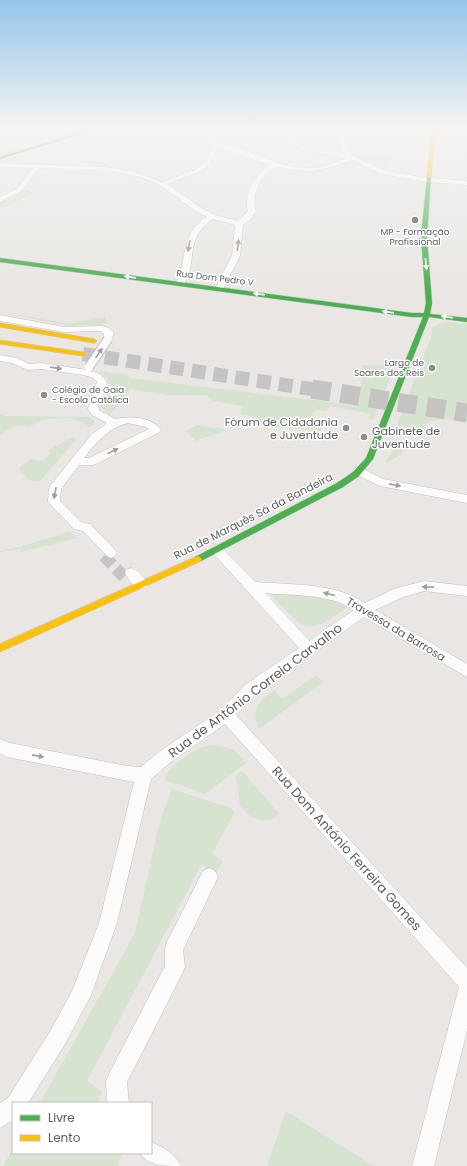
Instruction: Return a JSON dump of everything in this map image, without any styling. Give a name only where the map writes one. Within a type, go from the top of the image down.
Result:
[{"type":"main road","name":"Rua de Marquês Sá da Bandeira","points":[[0,648],[217,550],[340,485],[352,478],[359,471],[369,459],[427,314],[429,303],[424,237],[428,182]]},
{"type":"main road","name":"Rua Dom Pedro V","points":[[0,260],[412,315],[427,314],[467,320]]},
{"type":"main road","points":[[0,325],[92,343],[0,333]]},
{"type":"main road","points":[[0,342],[81,357],[0,351]]},
{"type":"street","points":[[0,200],[22,187],[25,182]]},
{"type":"street","points":[[158,182],[200,211],[212,217],[239,224]]},
{"type":"street","points":[[162,184],[166,182]]},
{"type":"street","points":[[219,289],[236,256],[239,224],[248,217],[252,211],[249,199],[256,182]]},
{"type":"street","points":[[180,284],[185,276],[190,239],[200,224],[212,217]]},
{"type":"street","points":[[0,318],[62,330],[99,328],[106,330],[109,333],[108,339],[86,370]]},
{"type":"street","points":[[0,358],[14,360],[28,367],[42,366],[86,370],[97,376],[102,382],[101,388],[92,404],[93,410],[98,415],[114,423]]},
{"type":"street","points":[[76,461],[90,462],[156,430],[149,424],[128,420],[114,423],[95,437],[76,461],[55,488],[54,502],[78,526],[79,532],[96,543],[107,554]]},
{"type":"street","points":[[359,471],[380,482],[467,499]]},
{"type":"street","points":[[217,550],[308,649]]},
{"type":"street","points":[[128,575],[138,586]]},
{"type":"street","name":"Rua de António Correia Carvalho","points":[[144,775],[166,756],[226,715],[250,690],[364,610],[399,593],[424,586],[467,591]]},
{"type":"street","name":"Travessa da Barrosa","points":[[251,587],[323,592],[350,600],[364,610],[467,671]]},
{"type":"street","name":"Rua Dom António Ferreira Gomes","points":[[226,715],[467,982]]},
{"type":"street","points":[[0,746],[7,750],[127,774],[144,775],[108,923],[81,995],[58,1037],[17,1102]]},
{"type":"street","points":[[118,1102],[116,1081],[175,967],[174,949],[210,877]]},
{"type":"street","points":[[423,1166],[467,990]]},
{"type":"street","points":[[0,1117],[12,1107]]},
{"type":"street","points":[[152,1154],[170,1166]]},
{"type":"green space","points":[[27,189],[34,194],[2,208],[0,207],[0,203]]},
{"type":"green space","points":[[7,313],[64,323],[73,323],[105,317],[106,322],[102,325],[69,326]]},
{"type":"green space","name":"Largo de Soares dos Reis","points":[[446,322],[467,324],[467,421],[440,419],[430,422],[417,431],[408,434],[395,430],[431,338],[432,328],[440,323]]},
{"type":"green space","points":[[362,365],[395,366],[373,420],[369,419],[370,414],[330,406],[326,411],[318,410],[312,413],[313,418],[320,422],[322,426],[321,431],[265,426],[250,420],[253,416],[240,414],[243,406],[212,401],[207,395],[168,395],[130,389],[110,415],[100,407],[101,401],[110,385],[108,379],[98,371],[129,375],[129,378],[330,402],[357,407],[362,379]]},
{"type":"green space","points":[[2,414],[5,416],[89,417],[94,420],[94,424],[89,428],[86,424],[76,420],[54,418],[44,420],[28,427],[13,427],[0,436],[0,415]]},
{"type":"green space","points":[[197,425],[225,430],[196,441],[185,431]]},
{"type":"green space","points":[[73,437],[76,439],[41,480],[31,481],[19,469],[31,459],[40,461],[47,458],[50,453],[49,450]]},
{"type":"green space","points":[[399,442],[410,447],[388,463],[385,462]]},
{"type":"green space","points":[[70,532],[77,538],[21,552],[20,549],[0,552],[0,551]]},
{"type":"green space","points":[[269,593],[320,596],[350,604],[348,607],[322,623],[313,626],[305,626],[290,615]]},
{"type":"green space","points":[[317,675],[323,682],[259,729],[255,716],[260,702],[264,698],[274,690],[282,699]]},
{"type":"green space","points":[[215,745],[233,750],[246,763],[205,794],[165,780],[165,776],[168,772],[185,757],[202,747]]},
{"type":"green space","points":[[242,771],[279,814],[270,820],[259,820],[249,815],[240,806],[236,775]]},
{"type":"green space","points":[[172,789],[231,808],[234,813],[212,854],[223,861],[216,874],[201,865],[87,1081],[102,1092],[97,1102],[41,1102],[135,933],[160,821]]},
{"type":"green space","points":[[286,1111],[373,1166],[267,1166]]},
{"type":"green space","points":[[12,1151],[12,1154],[122,1154],[117,1166],[3,1166]]},
{"type":"tunnel","points":[[83,354],[318,390]]},
{"type":"tunnel","points":[[312,389],[467,413]]},
{"type":"tunnel","points":[[104,556],[124,577]]},
{"type":"traffic: fast","points":[[198,559],[340,485],[356,474],[369,459],[427,315],[429,303],[424,237],[429,182]]},
{"type":"traffic: fast","points":[[0,260],[412,315],[427,315],[467,320]]},
{"type":"traffic: slow","points":[[0,325],[94,341]]},
{"type":"traffic: slow","points":[[0,342],[83,354]]},
{"type":"traffic: slow","points":[[0,648],[198,559]]},
{"type":"place","name":"MP - Formação Profissional","points":[[415,220]]},
{"type":"place","name":"Largo de Soares dos Reis","points":[[432,368]]},
{"type":"place","name":"Colégio de Gaia - Escola Católica","points":[[44,395]]},
{"type":"place","name":"Fórum de Cidadania e Juventude","points":[[346,428]]},
{"type":"place","name":"Gabinete de Juventude","points":[[364,437]]}]
